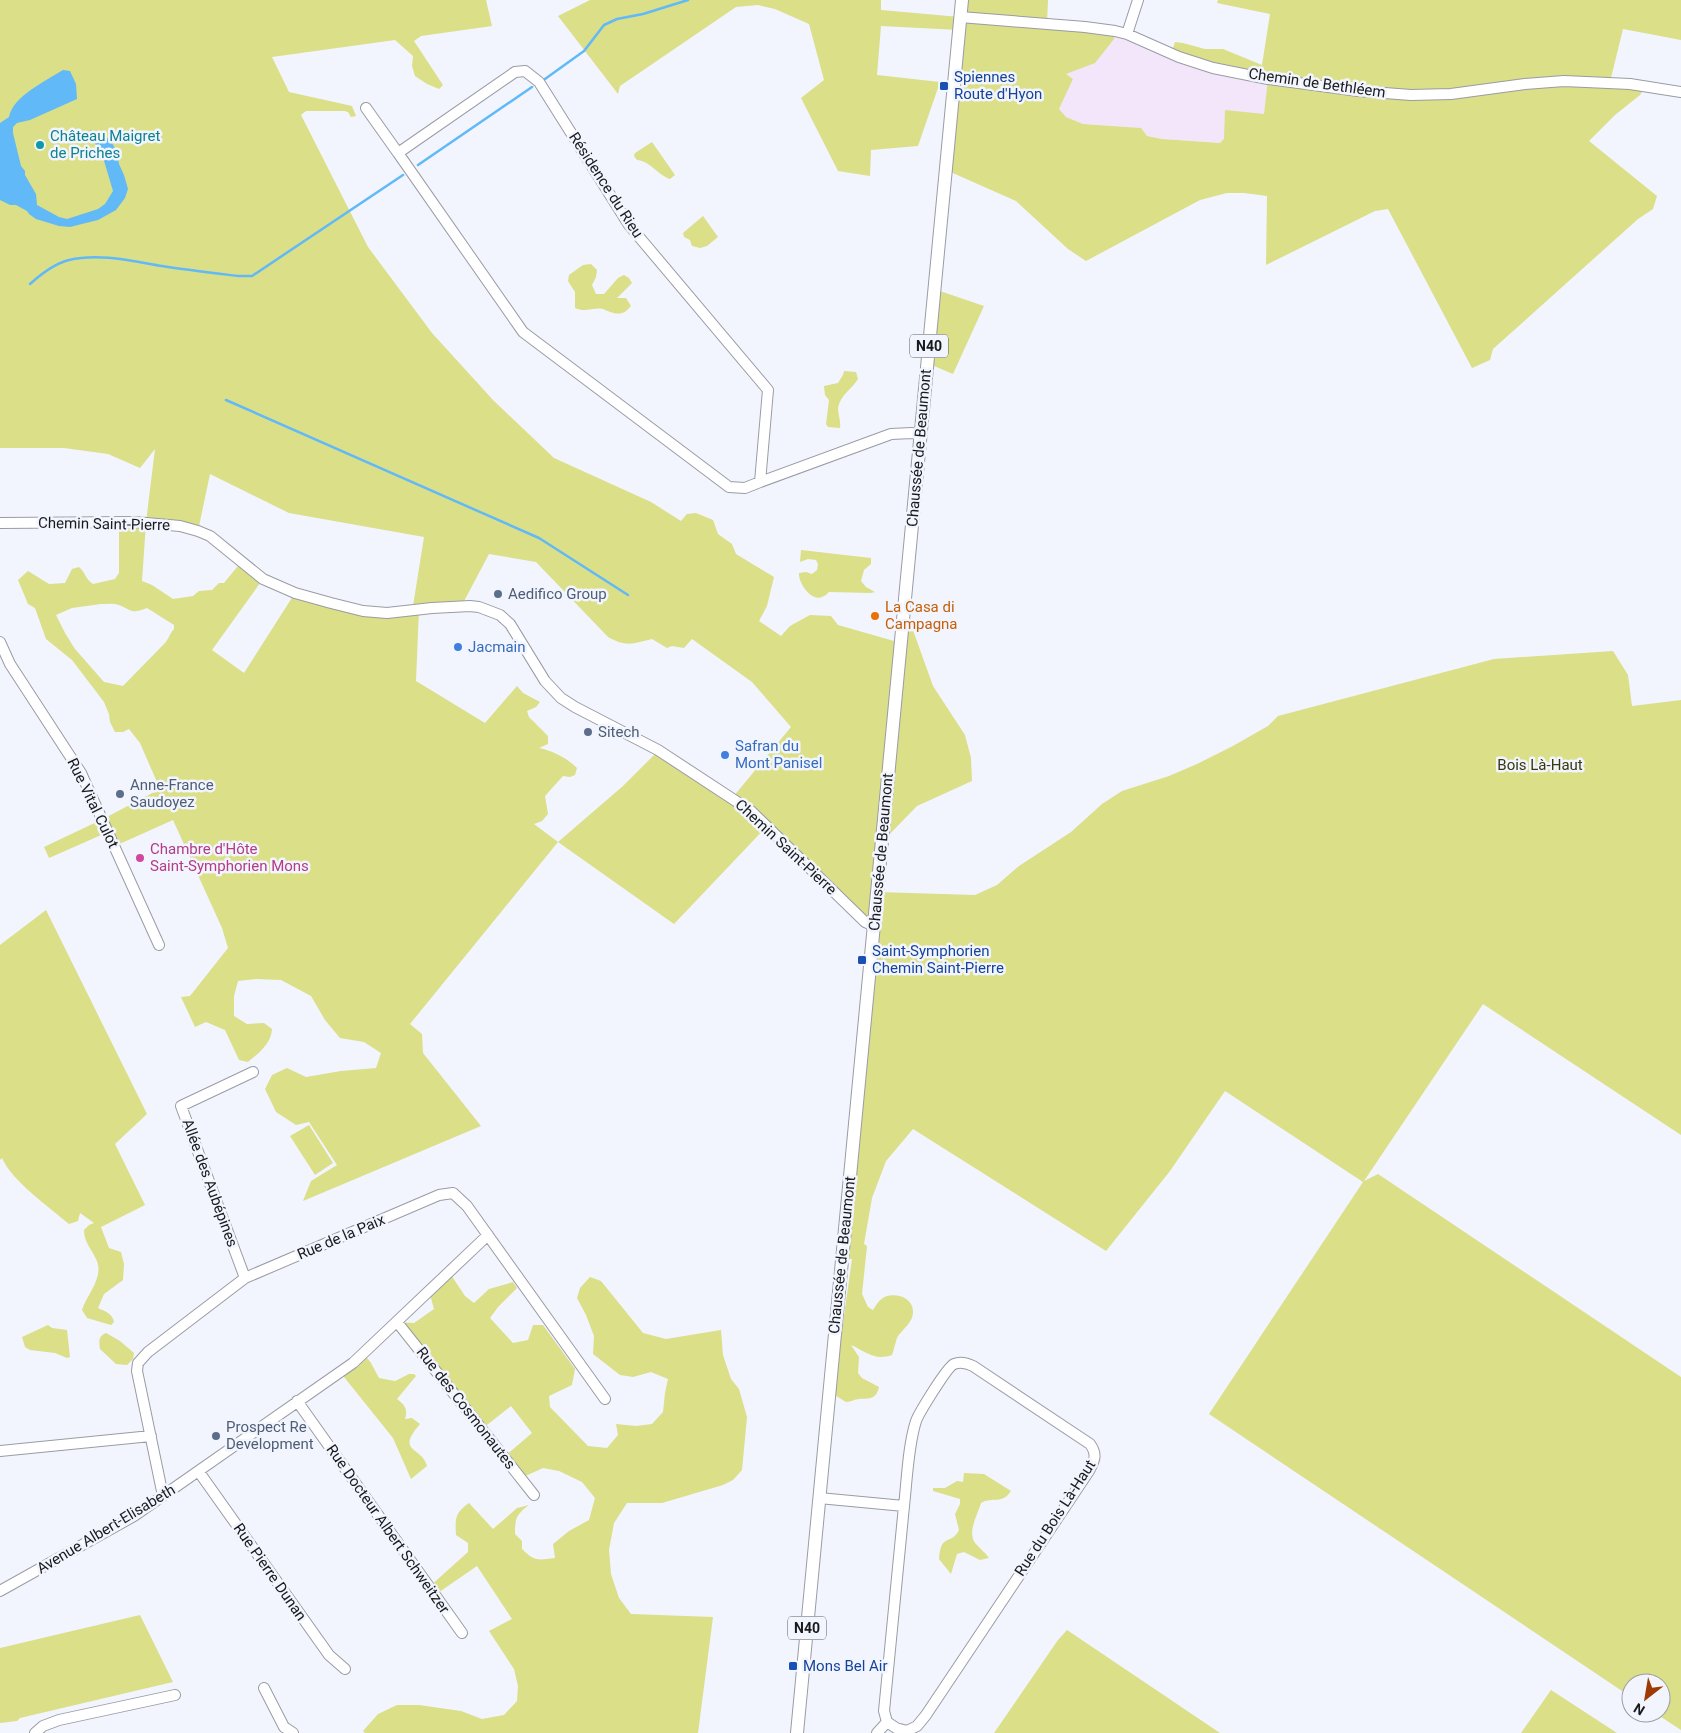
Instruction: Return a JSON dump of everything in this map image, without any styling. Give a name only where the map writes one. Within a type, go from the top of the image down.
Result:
[{"type":"main road","name":"Chaussée de Beaumont","points":[[797,1733],[962,0]]},
{"type":"street","points":[[1126,34],[1138,0]]},
{"type":"street","name":"Chemin de Bethléem","points":[[960,17],[1085,27],[1126,34],[1179,57],[1213,68],[1358,91],[1411,95],[1451,94],[1564,80],[1630,84],[1681,92]]},
{"type":"street","name":"Résidence du Rieu","points":[[398,153],[515,72],[525,71],[535,77],[540,82],[629,225],[768,390],[760,482]]},
{"type":"street","points":[[366,108],[523,332],[729,488],[737,488],[760,482],[891,434],[912,433],[920,435]]},
{"type":"street","name":"Chemin Saint-Pierre","points":[[0,523],[135,522],[180,526],[210,536],[263,579],[296,593],[331,603],[375,613],[470,606],[479,607],[500,616],[510,624],[545,682],[561,698],[658,750],[751,811],[865,922],[874,926]]},
{"type":"street","name":"Rue Vital Culot","points":[[0,642],[10,664],[81,773],[159,945]]},
{"type":"street","name":"Allée des Aubépines","points":[[245,1278],[181,1106],[253,1072]]},
{"type":"street","name":"Rue de la Paix","points":[[163,1496],[138,1371],[138,1363],[148,1352],[245,1278],[439,1195],[453,1193],[467,1206],[605,1399]]},
{"type":"street","name":"Avenue Albert-Elisabeth","points":[[0,1591],[134,1516],[199,1472],[297,1401],[353,1364],[488,1236]]},
{"type":"street","name":"Rue des Cosmonautes","points":[[397,1322],[534,1495]]},
{"type":"street","name":"Rue du Bois Là-Haut","points":[[964,1362],[973,1366],[1090,1444],[1096,1456],[1089,1472],[926,1715],[917,1726],[907,1732],[887,1722],[884,1711],[904,1506],[912,1441],[918,1416],[948,1370],[955,1364],[964,1362]]},
{"type":"street","name":"Rue Docteur Albert Schweitzer","points":[[297,1401],[462,1633]]},
{"type":"street","points":[[0,1451],[151,1436]]},
{"type":"street","name":"Rue Pierre Dunan","points":[[199,1472],[329,1655],[345,1669]]},
{"type":"street","points":[[819,1498],[904,1506]]},
{"type":"street","points":[[264,1688],[284,1727],[293,1733]]},
{"type":"street","points":[[35,1733],[43,1726],[59,1720],[175,1694]]},
{"type":"street","points":[[877,1733],[887,1722]]},
{"type":"shaded area","points":[[1115,31],[1268,79],[1264,115],[1220,143],[1162,139],[1147,136],[1141,128],[1083,124],[1066,117],[1059,109],[1073,79],[1065,74]]},
{"type":"green space","name":"Bois Là-Haut","points":[[0,0],[486,0],[492,26],[421,36],[414,41],[443,85],[439,89],[415,76],[412,66],[413,56],[395,40],[272,57],[289,92],[352,106],[356,116],[351,117],[348,112],[344,111],[306,111],[301,115],[368,247],[432,333],[493,400],[554,458],[651,502],[681,521],[687,514],[696,513],[713,520],[718,534],[732,544],[736,554],[774,577],[767,606],[759,621],[781,636],[790,626],[810,615],[831,616],[838,625],[901,643],[904,605],[933,686],[965,735],[971,758],[972,781],[917,806],[882,842],[877,892],[975,895],[997,885],[1019,866],[1071,832],[1102,804],[1122,791],[1169,776],[1197,764],[1268,726],[1278,716],[1494,659],[1613,651],[1628,675],[1632,706],[1681,700],[1681,1135],[1483,1004],[1364,1181],[1378,1174],[1681,1377],[1681,1730],[1670,1723],[1671,1673],[1621,1673],[1621,1690],[1209,1414],[1363,1182],[1225,1091],[1170,1171],[1106,1251],[913,1129],[886,1161],[872,1198],[864,1244],[867,1246],[862,1294],[868,1307],[873,1310],[887,1296],[901,1296],[911,1304],[913,1308],[912,1317],[898,1336],[892,1355],[886,1357],[875,1356],[851,1345],[859,1357],[858,1373],[862,1378],[879,1387],[874,1396],[846,1402],[833,1394],[852,1259],[841,1259],[874,926],[767,826],[674,924],[558,842],[410,1024],[422,1034],[423,1053],[481,1126],[303,1201],[311,1181],[337,1165],[309,1122],[296,1125],[276,1112],[265,1089],[272,1075],[287,1068],[306,1077],[376,1068],[381,1053],[364,1042],[340,1038],[325,1020],[311,996],[281,980],[256,979],[238,981],[234,996],[234,1016],[247,1024],[264,1023],[272,1029],[267,1044],[248,1062],[239,1060],[225,1030],[206,1022],[195,1027],[181,997],[190,996],[228,948],[222,928],[173,820],[115,846],[108,832],[49,858],[44,847],[160,789],[140,743],[129,729],[123,732],[115,732],[104,702],[72,660],[46,639],[35,608],[28,604],[18,580],[28,571],[49,584],[65,583],[72,569],[79,567],[93,584],[115,579],[119,573],[119,522],[146,522],[155,449],[140,468],[108,454],[64,448],[0,448]],"holes":[[[210,474],[289,513],[424,537],[413,606],[363,611],[295,593],[244,673],[212,650],[263,579],[242,561],[224,583],[219,583],[212,590],[199,591],[193,596],[173,599],[152,585],[142,581],[146,523],[198,531]],[[489,554],[536,562],[608,637],[614,640],[629,644],[652,639],[667,648],[672,646],[684,648],[692,639],[752,682],[791,727],[733,797],[656,753],[623,786],[558,842],[534,824],[542,821],[548,814],[545,796],[563,776],[570,777],[575,775],[577,768],[560,755],[539,748],[548,744],[548,736],[529,717],[527,711],[536,707],[540,702],[523,693],[517,686],[485,723],[416,681],[419,609],[461,607]],[[115,604],[132,611],[147,608],[174,625],[174,629],[165,643],[123,686],[104,682],[75,649],[56,615],[72,608]]]},
{"type":"green space","points":[[590,0],[881,0],[881,10],[960,17],[962,0],[1048,0],[1047,23],[1115,31],[1114,39],[1095,63],[1066,74],[1073,79],[1059,109],[1066,117],[1083,124],[1141,128],[1147,136],[1162,139],[1220,143],[1224,139],[1225,110],[1264,114],[1268,79],[1174,53],[1175,42],[1205,49],[1223,49],[1262,65],[1270,14],[1217,3],[1218,0],[1681,0],[1681,40],[1623,29],[1610,82],[1646,86],[1640,95],[1615,115],[1589,141],[1657,196],[1653,209],[1638,219],[1493,349],[1490,360],[1472,368],[1388,209],[1375,211],[1266,265],[1267,196],[1227,193],[1200,200],[1086,261],[1068,249],[1016,201],[946,170],[959,30],[881,26],[877,75],[940,82],[918,146],[871,150],[870,176],[838,171],[801,98],[824,80],[809,24],[775,9],[758,5],[736,7],[620,86],[618,94],[558,16]]},
{"type":"green space","points":[[652,142],[675,175],[670,179],[646,163],[637,160],[634,156],[635,153]]},
{"type":"green space","points":[[703,216],[718,237],[707,246],[700,248],[692,246],[690,240],[684,237],[683,233]]},
{"type":"green space","points":[[591,264],[597,270],[592,285],[596,294],[604,294],[618,278],[624,275],[629,278],[632,283],[617,298],[626,298],[631,306],[626,311],[616,314],[603,309],[582,310],[575,308],[575,292],[568,281],[569,275],[583,265]]},
{"type":"green space","points":[[934,289],[984,306],[953,374],[927,363]]},
{"type":"green space","points":[[844,371],[856,372],[858,379],[839,403],[840,428],[828,427],[826,424],[829,400],[825,395],[824,386],[838,383]]},
{"type":"green space","points":[[801,550],[871,558],[871,564],[864,570],[861,581],[866,587],[875,592],[829,592],[822,597],[814,597],[803,586],[799,573],[806,572],[812,574],[817,570],[818,564],[816,560],[808,559],[800,562]]},
{"type":"green space","points":[[46,910],[147,1114],[115,1144],[145,1205],[101,1227],[109,1248],[121,1252],[124,1264],[123,1280],[104,1294],[98,1308],[112,1317],[114,1322],[111,1325],[87,1318],[82,1310],[97,1279],[98,1272],[96,1259],[86,1242],[84,1234],[84,1230],[94,1223],[80,1213],[78,1221],[69,1224],[22,1185],[2,1158],[0,1160],[0,945]]},
{"type":"green space","points":[[309,1125],[333,1163],[315,1175],[290,1136]]},
{"type":"green space","points":[[449,1272],[465,1296],[474,1303],[489,1289],[513,1282],[517,1288],[490,1318],[513,1343],[528,1340],[533,1325],[543,1325],[575,1369],[572,1385],[549,1396],[550,1407],[588,1446],[607,1448],[618,1435],[616,1424],[636,1426],[652,1424],[663,1412],[668,1379],[651,1372],[633,1377],[620,1375],[593,1354],[594,1336],[577,1298],[580,1288],[590,1277],[601,1281],[643,1333],[666,1339],[721,1330],[723,1355],[731,1379],[739,1389],[747,1417],[742,1470],[733,1480],[723,1485],[662,1503],[627,1503],[614,1523],[609,1550],[611,1574],[619,1598],[631,1614],[713,1617],[698,1733],[365,1733],[363,1731],[378,1714],[397,1705],[419,1705],[461,1711],[482,1719],[504,1715],[517,1701],[518,1686],[514,1669],[489,1631],[512,1619],[477,1566],[435,1595],[429,1587],[468,1552],[468,1543],[456,1535],[458,1513],[469,1503],[493,1529],[517,1508],[529,1505],[519,1514],[515,1524],[515,1534],[522,1541],[522,1549],[537,1559],[555,1558],[553,1544],[569,1531],[589,1520],[595,1498],[582,1482],[559,1471],[543,1468],[521,1478],[504,1457],[532,1433],[511,1406],[482,1429],[397,1322],[414,1323],[434,1309],[429,1291]]},
{"type":"green space","points":[[48,1325],[52,1328],[67,1330],[70,1357],[67,1358],[55,1353],[30,1350],[25,1347],[22,1337]]},
{"type":"green space","points":[[106,1333],[120,1341],[134,1353],[133,1359],[127,1365],[116,1364],[100,1349],[100,1338]]},
{"type":"green space","points":[[364,1354],[379,1378],[395,1381],[409,1374],[416,1376],[397,1399],[405,1408],[405,1419],[412,1418],[420,1424],[413,1433],[410,1445],[427,1466],[411,1479],[393,1438],[340,1372]]},
{"type":"green space","points":[[964,1473],[984,1474],[1011,1491],[1004,1498],[981,1503],[974,1523],[973,1539],[989,1558],[980,1560],[964,1552],[957,1554],[951,1574],[939,1559],[944,1542],[956,1535],[959,1530],[955,1514],[960,1504],[960,1499],[933,1491],[933,1488],[945,1488],[957,1481],[963,1482]]},
{"type":"green space","points":[[140,1615],[173,1682],[20,1718],[17,1721],[0,1723],[0,1648]]},
{"type":"green space","points":[[1067,1630],[1220,1733],[994,1733],[1058,1640]]},
{"type":"green space","points":[[1551,1690],[1617,1733],[1521,1733]]},
{"type":"water","points":[[63,70],[70,71],[76,84],[77,99],[30,120],[17,123],[13,127],[21,166],[36,194],[37,205],[59,217],[67,219],[98,209],[105,204],[113,191],[102,154],[93,140],[90,130],[103,135],[111,141],[117,152],[119,164],[128,189],[125,198],[116,210],[98,220],[70,227],[59,226],[36,219],[16,205],[10,205],[0,200],[0,123],[9,117],[12,109],[23,96]]},
{"type":"waterway","points":[[545,79],[584,51],[604,25],[617,19],[643,14],[688,0]]},
{"type":"waterway","points":[[418,165],[532,87]]},
{"type":"waterway","points":[[30,284],[43,273],[59,264],[69,260],[92,257],[115,258],[181,269],[252,276],[403,175]]},
{"type":"waterway","points":[[226,400],[539,538],[628,595]]},
{"type":"place","name":"Spiennes Route d'Hyon","points":[[944,86]]},
{"type":"place","name":"Château Maigret de Priches","points":[[40,145]]},
{"type":"place","name":"Aedifico Group","points":[[498,594]]},
{"type":"place","name":"La Casa di Campagna","points":[[875,616]]},
{"type":"place","name":"Jacmain","points":[[458,647]]},
{"type":"place","name":"Sitech","points":[[588,732]]},
{"type":"place","name":"Safran du Mont Panisel","points":[[725,755]]},
{"type":"place","name":"Anne-France Saudoyez","points":[[120,794]]},
{"type":"place","name":"Chambre d'Hôte Saint-Symphorien Mons","points":[[140,858]]},
{"type":"place","name":"Saint-Symphorien Chemin Saint-Pierre","points":[[862,960]]},
{"type":"place","name":"Prospect Re Development","points":[[216,1436]]},
{"type":"place","name":"Mons Bel Air","points":[[793,1666]]}]
